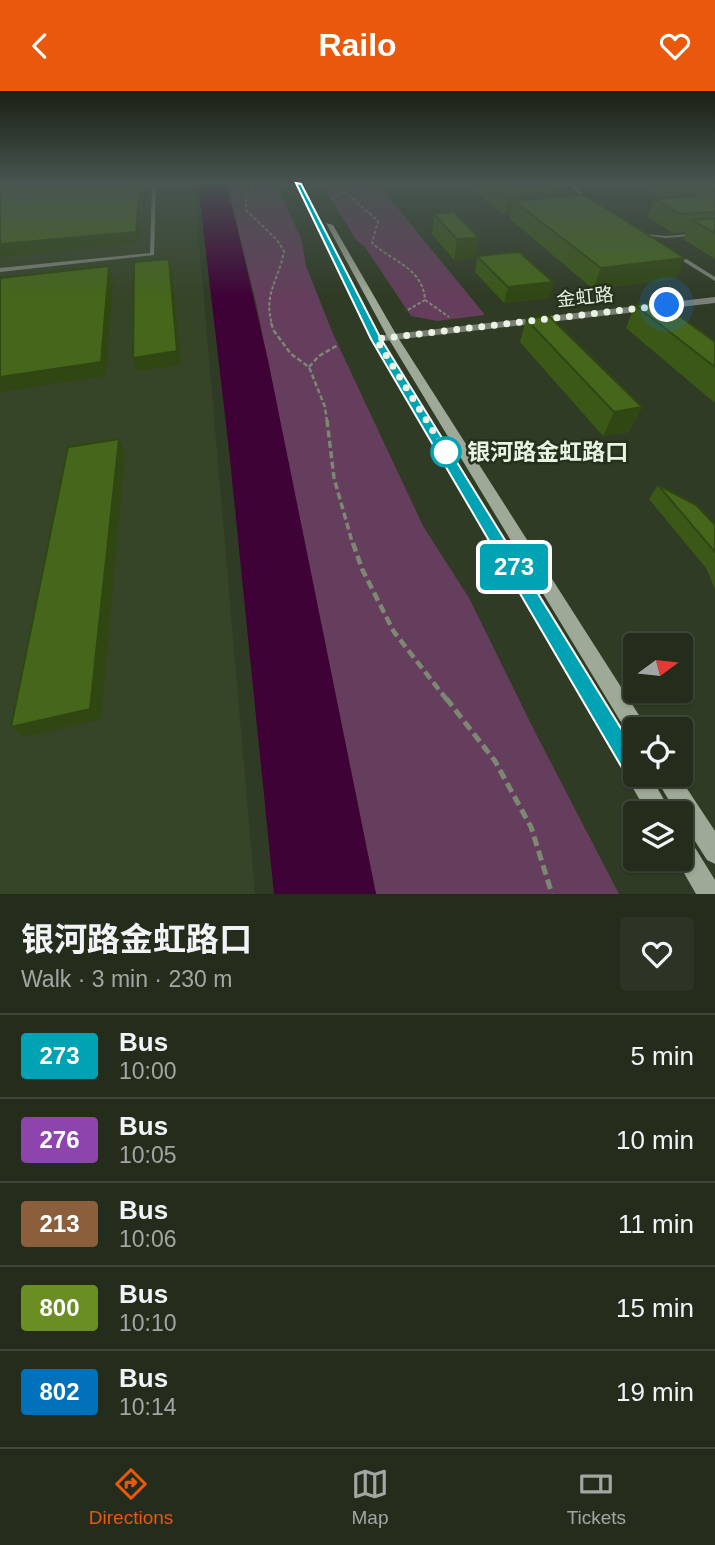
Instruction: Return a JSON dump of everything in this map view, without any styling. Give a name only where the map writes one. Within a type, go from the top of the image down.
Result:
[{"type":"main road","points":[[317,221],[376,339],[623,751]]},
{"type":"main road","points":[[327,221],[392,336],[629,717]]},
{"type":"main road","points":[[673,787],[715,852]]},
{"type":"main road","points":[[693,866],[710,894]]},
{"type":"street","name":"金虹路","points":[[376,339],[715,300]]},
{"type":"lane","points":[[0,270],[152,254],[153,221]]},
{"type":"lane","points":[[633,228],[654,241]]},
{"type":"lane","points":[[644,235],[666,237],[715,233]]},
{"type":"lane","points":[[664,247],[715,279]]},
{"type":"path","points":[[258,221],[284,251],[281,270],[269,292],[268,311],[274,331],[291,354],[309,367],[325,407],[334,478],[345,523],[362,569],[394,632],[495,761],[531,827],[552,894]]},
{"type":"path","points":[[378,221],[372,243],[380,252],[418,274],[424,282],[425,300]]},
{"type":"path","points":[[406,311],[425,300]]},
{"type":"path","points":[[425,300],[453,319]]},
{"type":"path","points":[[309,367],[320,356],[338,345]]},
{"type":"shaded area","points":[[0,221],[197,221],[255,894],[0,894]]},
{"type":"shaded area","points":[[202,221],[236,221],[268,360],[376,894],[274,894],[229,450]]},
{"type":"shaded area","points":[[236,221],[293,221],[302,241],[306,266],[333,334],[423,526],[469,598],[619,894],[376,894],[256,303]]},
{"type":"shaded area","points":[[345,221],[409,221],[485,315],[437,321],[411,316],[365,247],[356,240]]},
{"type":"building","points":[[0,221],[137,221],[136,232],[0,244]]},
{"type":"building","points":[[441,221],[463,221],[479,238],[457,239]]},
{"type":"building","points":[[541,221],[627,221],[685,258],[601,268]]},
{"type":"building","points":[[695,221],[715,221],[715,233]]},
{"type":"building","points":[[519,252],[553,282],[508,287],[477,256]]},
{"type":"building","points":[[169,259],[177,351],[133,358],[134,262]]},
{"type":"building","points":[[109,266],[101,362],[0,377],[0,278]]},
{"type":"building","points":[[660,302],[715,342],[715,367],[635,305]]},
{"type":"building","points":[[549,316],[642,407],[614,412],[526,319]]},
{"type":"building","points":[[119,439],[90,709],[11,727],[68,447]]},
{"type":"building","points":[[658,485],[696,505],[715,525],[715,552]]},
{"type":"bus line","name":"273","points":[[317,221],[376,339],[623,751]]},
{"type":"place","name":"银河路金虹路口","points":[[446,452]]},
{"type":"route","points":[[446,452],[447,454],[376,339],[667,305]]}]
